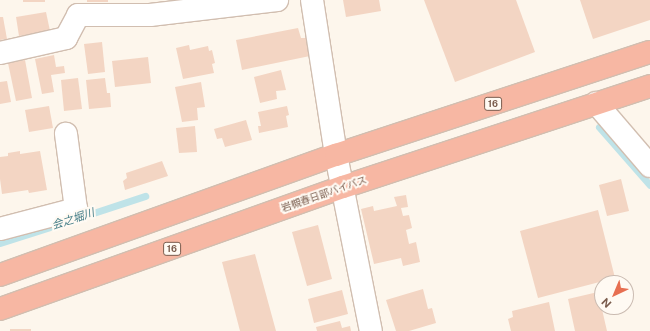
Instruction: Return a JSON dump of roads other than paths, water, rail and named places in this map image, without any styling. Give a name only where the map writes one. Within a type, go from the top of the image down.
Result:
[{"type":"highway","name":"16","points":[[0,275],[336,155],[650,52]]},
{"type":"highway","name":"岩槻春日部バイパス","points":[[0,309],[343,187],[650,86]]},
{"type":"street","points":[[0,53],[66,38],[78,15],[146,8],[276,0]]},
{"type":"street","points":[[312,0],[336,155],[371,331]]},
{"type":"street","points":[[596,103],[650,166]]},
{"type":"street","points":[[0,229],[76,209],[66,134]]},
{"type":"waterway","name":"会之堀川","points":[[599,127],[650,185]]},
{"type":"waterway","name":"会之堀川","points":[[75,219],[145,196]]},
{"type":"waterway","name":"会之堀川","points":[[0,243],[50,227]]}]
